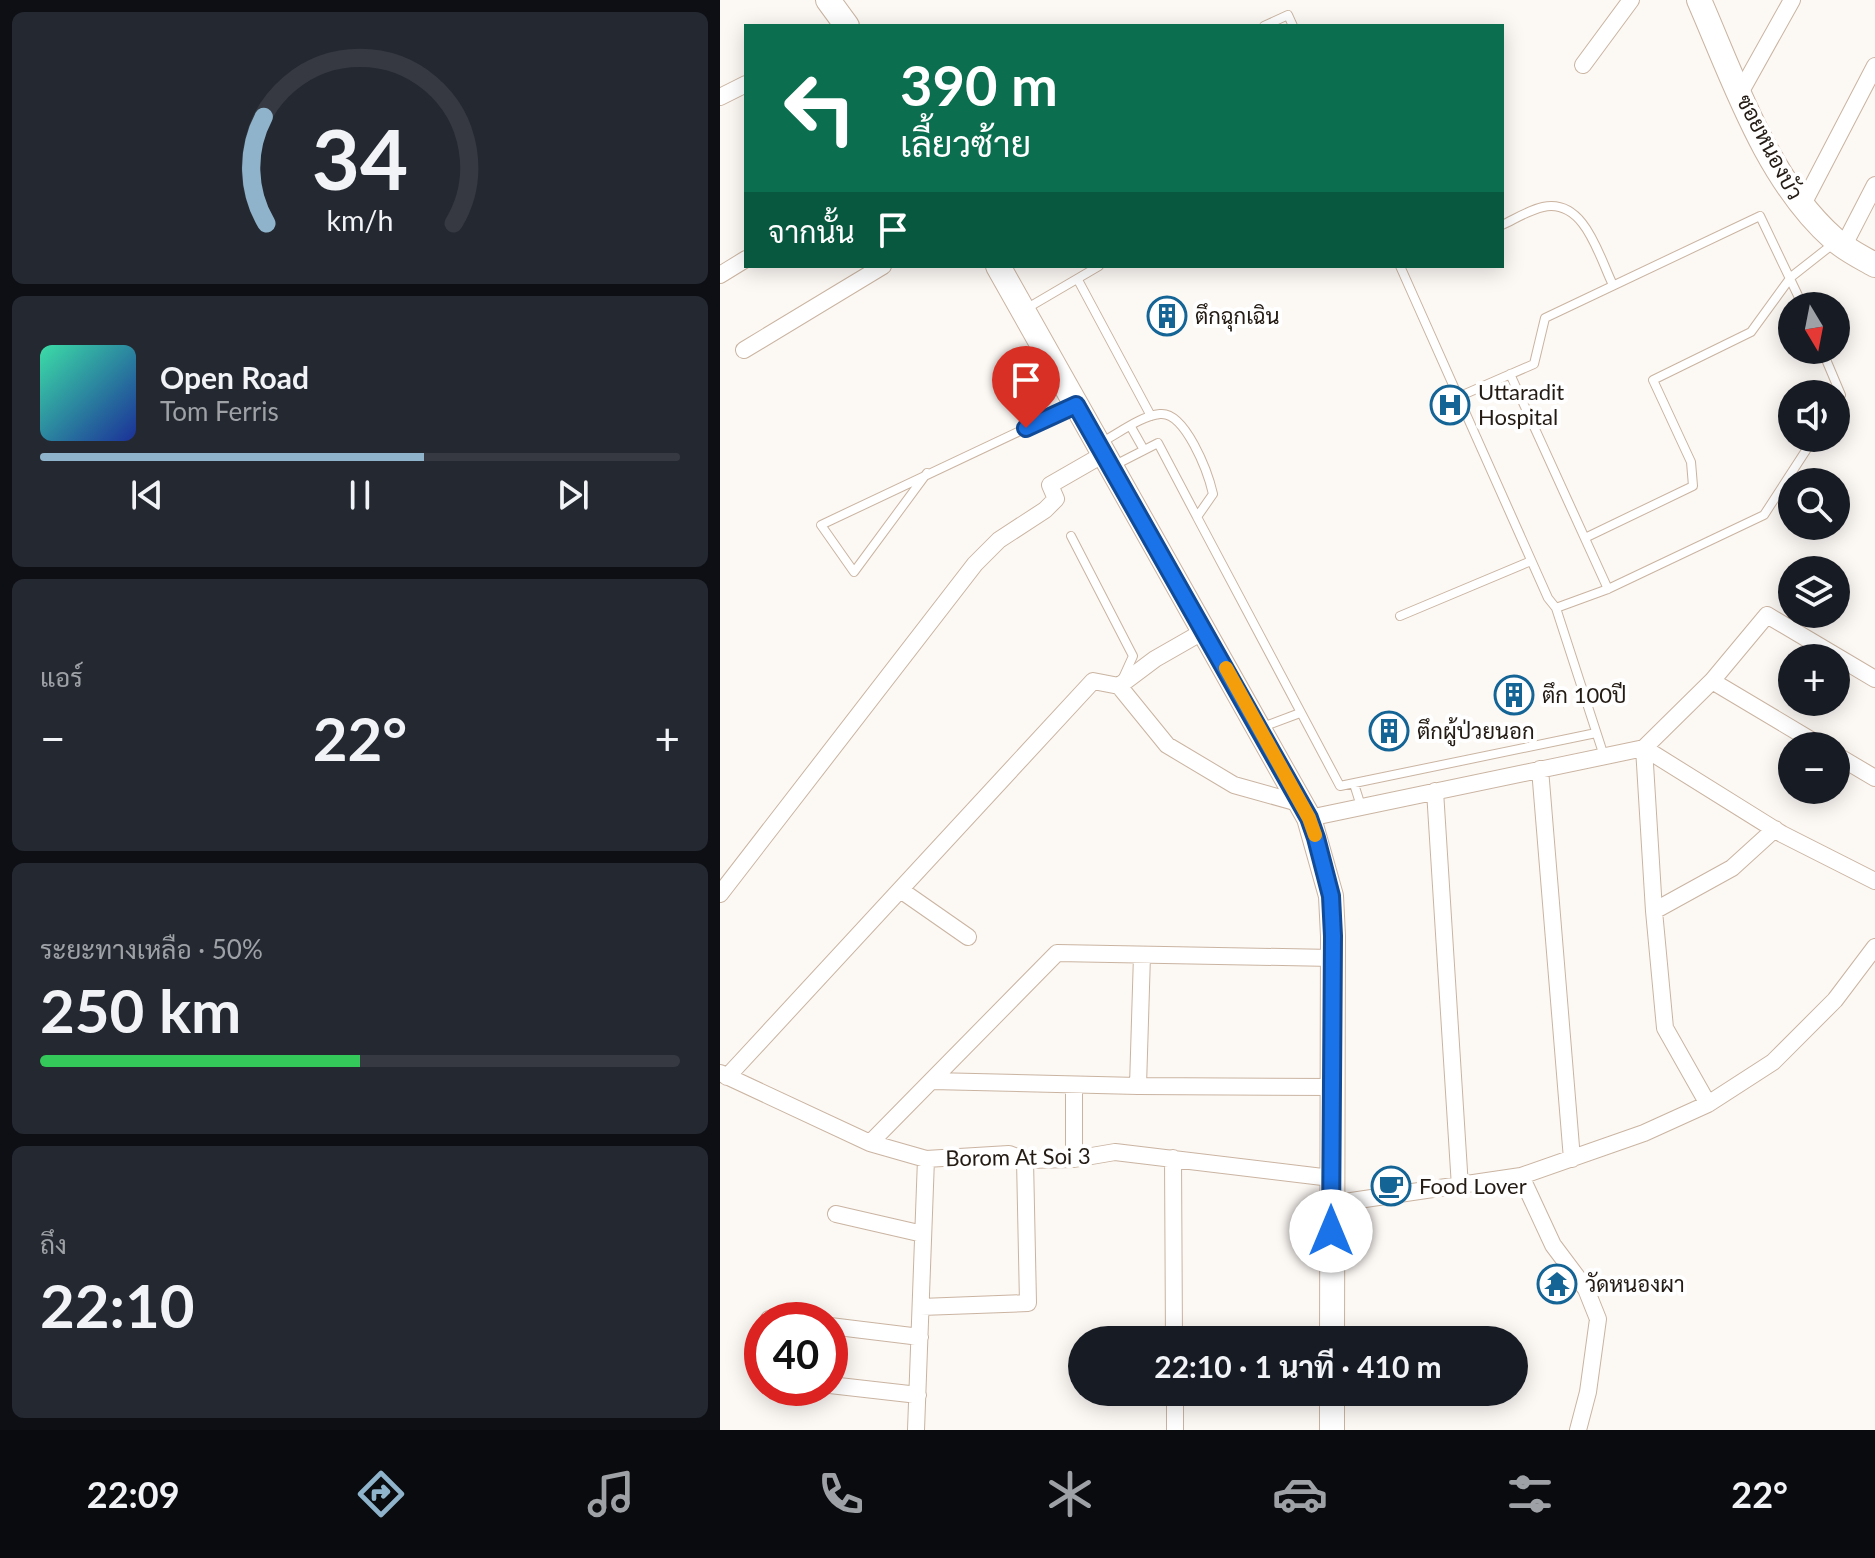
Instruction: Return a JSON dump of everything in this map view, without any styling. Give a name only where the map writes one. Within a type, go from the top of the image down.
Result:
[{"type":"street","points":[[828,0],[846,24]]},
{"type":"street","points":[[1583,65],[1631,0]]},
{"type":"street","name":"ซอยหนองบัว","points":[[1699,0],[1775,166],[1802,206],[1840,244],[1875,265]]},
{"type":"street","points":[[1740,93],[1792,0]]},
{"type":"street","points":[[1802,206],[1875,66]]},
{"type":"street","points":[[720,97],[744,85]]},
{"type":"street","points":[[1840,244],[1875,185]]},
{"type":"street","points":[[720,275],[744,260]]},
{"type":"street","points":[[744,350],[880,268]]},
{"type":"street","points":[[999,268],[1306,811],[1331,896],[1332,1326]]},
{"type":"street","points":[[720,894],[975,564],[999,540],[1045,510],[1056,499],[1050,485],[1104,455]]},
{"type":"street","points":[[724,1075],[902,891],[1093,681],[1119,686],[1167,745],[1234,785],[1306,811],[1361,806],[1644,748],[1712,681],[1767,615],[1875,679]]},
{"type":"street","points":[[1119,686],[1155,659],[1204,631]]},
{"type":"street","points":[[1712,681],[1798,732]]},
{"type":"street","points":[[1644,748],[1775,829],[1875,881]]},
{"type":"street","points":[[1644,748],[1665,1028],[1708,1104]]},
{"type":"street","points":[[1850,763],[1875,778]]},
{"type":"street","points":[[1540,769],[1572,1159]]},
{"type":"street","points":[[1435,791],[1460,1187]]},
{"type":"street","points":[[1654,911],[1732,868],[1775,829]]},
{"type":"street","points":[[902,891],[968,937]]},
{"type":"street","points":[[1331,1204],[1521,1176],[1644,1133],[1708,1104],[1773,1062],[1835,1000],[1875,947]]},
{"type":"street","points":[[870,1143],[1057,953],[1333,958]]},
{"type":"street","points":[[1138,1086],[1142,955]]},
{"type":"street","name":"Borom At Soi 3","points":[[724,1075],[870,1143],[926,1159],[1009,1154],[1025,1160],[1074,1159],[1115,1152],[1331,1178]]},
{"type":"street","points":[[932,1081],[1332,1087]]},
{"type":"street","points":[[1074,1085],[1074,1159]]},
{"type":"street","points":[[1173,1158],[1174,1326]]},
{"type":"street","points":[[916,1430],[926,1159]]},
{"type":"street","points":[[921,1307],[1028,1303],[1025,1160]]},
{"type":"street","points":[[1521,1176],[1553,1245],[1586,1289],[1598,1319],[1588,1392],[1578,1430]]},
{"type":"street","points":[[836,1214],[923,1234]]},
{"type":"street","points":[[848,1328],[920,1337]]},
{"type":"street","points":[[848,1387],[918,1395]]},
{"type":"street","points":[[1175,1406],[1175,1430]]},
{"type":"street","points":[[1332,1406],[1332,1430]]},
{"type":"lane","points":[[1268,24],[1288,15],[1292,24]]},
{"type":"lane","points":[[1504,224],[1544,207],[1569,210],[1584,224],[1613,285]]},
{"type":"lane","points":[[1458,397],[1534,364],[1545,318],[1760,216],[1797,292]]},
{"type":"lane","points":[[1587,537],[1693,486],[1691,462],[1653,380],[1751,332],[1791,277],[1840,244]]},
{"type":"lane","points":[[1022,311],[1096,268]]},
{"type":"lane","points":[[1401,268],[1531,561],[1556,608],[1604,756]]},
{"type":"lane","points":[[1078,280],[1151,416]]},
{"type":"lane","points":[[1510,374],[1587,537],[1608,589]]},
{"type":"lane","points":[[927,473],[854,572],[821,525],[927,473],[1076,405]]},
{"type":"lane","points":[[1104,455],[1131,427],[1151,416],[1163,413],[1173,416],[1185,428],[1210,481],[1213,494],[1197,517]]},
{"type":"lane","points":[[1131,427],[1144,450]]},
{"type":"lane","points":[[1104,455],[1144,450],[1158,443],[1340,786],[1596,733]]},
{"type":"lane","points":[[1556,608],[1608,589],[1764,515],[1805,452]]},
{"type":"lane","points":[[1071,536],[1133,656],[1119,686]]},
{"type":"lane","points":[[1400,616],[1531,561]]},
{"type":"lane","points":[[1259,729],[1300,713]]},
{"type":"lane","points":[[1354,784],[1361,806]]},
{"type":"slow traffic","points":[[1226,668],[1309,818],[1315,835]]},
{"type":"place","name":"ตึกฉุกเฉิน","points":[[1167,316]]},
{"type":"place","name":"Uttaradit Hospital","points":[[1450,405]]},
{"type":"place","name":"ตึก 100ปี","points":[[1514,695]]},
{"type":"place","name":"ตึกผู้ป่วยนอก","points":[[1389,731]]},
{"type":"place","name":"Food Lover","points":[[1391,1186]]},
{"type":"place","name":"วัดหนองผา","points":[[1557,1284]]},
{"type":"route","points":[[1026,428],[1076,405],[1309,818],[1331,896],[1331,1231]]}]
